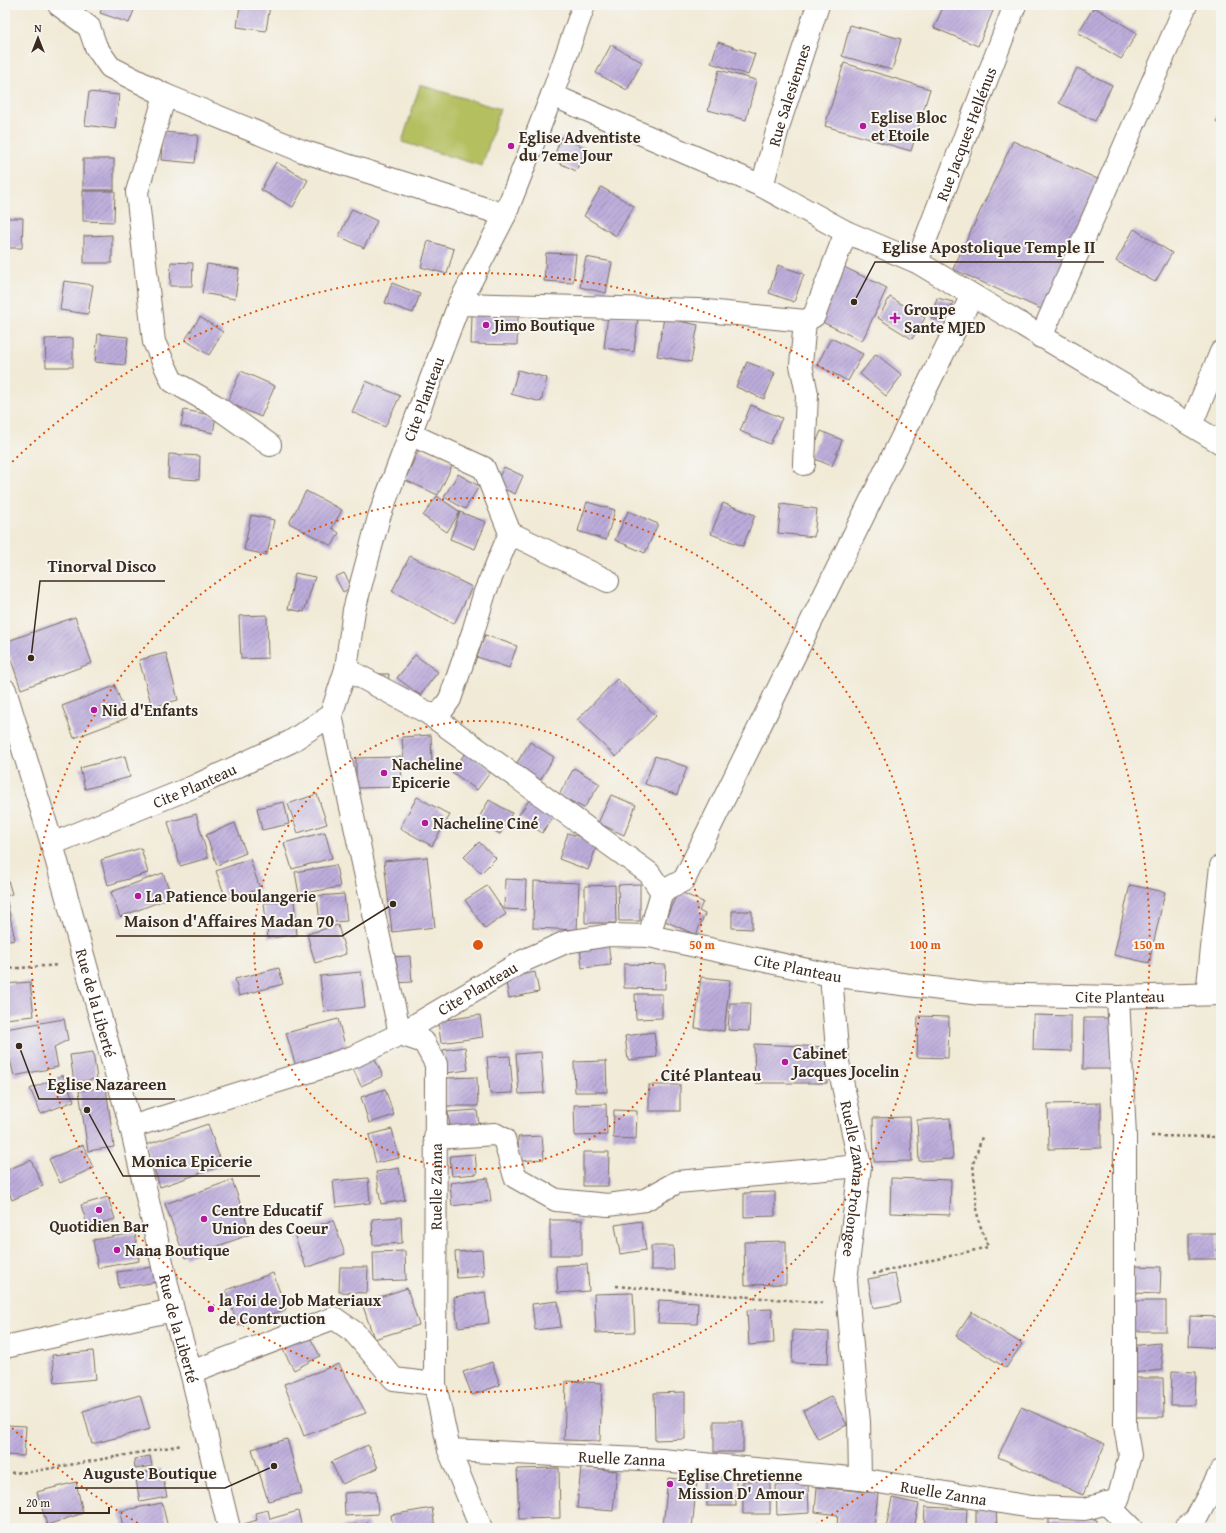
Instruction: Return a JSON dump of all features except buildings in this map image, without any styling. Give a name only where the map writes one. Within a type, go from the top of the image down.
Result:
[{"type":"street","points":[[60,5],[89,27],[96,47],[110,67],[165,95],[302,151],[505,215]]},
{"type":"street","points":[[89,5],[96,47]]},
{"type":"street","name":"Cite Planteau","points":[[52,844],[195,786],[283,746],[331,715],[346,669],[354,610],[379,517],[459,304],[505,215],[552,96],[584,5]]},
{"type":"street","name":"Rue Salesiennes","points":[[762,186],[780,121],[818,5]]},
{"type":"street","name":"Rue Jacques Hellénus","points":[[917,262],[1015,5]]},
{"type":"street","points":[[1041,337],[1186,5]]},
{"type":"street","points":[[165,95],[137,192],[154,342],[172,381],[214,405],[270,445]]},
{"type":"street","points":[[552,96],[762,186],[846,232],[917,262],[1221,443]]},
{"type":"street","points":[[459,304],[697,310],[805,321],[814,316],[846,232]]},
{"type":"street","points":[[649,936],[662,892],[684,880],[972,295]]},
{"type":"street","points":[[804,464],[807,394],[801,366],[805,321]]},
{"type":"street","points":[[1191,425],[1221,352]]},
{"type":"street","points":[[410,434],[484,468],[510,533],[608,581]]},
{"type":"street","points":[[436,719],[450,699],[473,632],[484,592],[510,533]]},
{"type":"street","points":[[346,669],[436,719],[649,873],[662,892]]},
{"type":"street","name":"Rue de la Liberté","points":[[5,690],[52,844],[131,1127],[173,1310],[192,1372],[230,1528]]},
{"type":"street","points":[[331,715],[400,1034]]},
{"type":"street","points":[[1214,994],[1221,866]]},
{"type":"street","name":"Cite Planteau","points":[[131,1127],[314,1070],[353,1056],[400,1034],[522,961],[566,942],[610,935],[649,936],[831,975],[980,994],[1118,997],[1214,994]]},
{"type":"street","name":"Ruelle Zanna Prolongee","points":[[831,975],[838,1062],[860,1166],[846,1280],[859,1422],[860,1478]]},
{"type":"street","points":[[1106,1503],[1118,1500],[1130,1455],[1124,1426],[1124,1136],[1118,997]]},
{"type":"street","name":"Ruelle Zanna","points":[[400,1034],[424,1042],[436,1064],[435,1384],[449,1450],[481,1528]]},
{"type":"street","points":[[435,1138],[495,1134],[504,1139],[515,1177],[556,1200],[608,1205],[645,1200],[677,1182],[860,1166]]},
{"type":"street","points":[[5,1347],[173,1310]]},
{"type":"street","points":[[192,1372],[334,1318],[354,1332],[394,1380],[435,1384]]},
{"type":"street","name":"Ruelle Zanna","points":[[449,1450],[662,1460],[860,1478],[1032,1507],[1085,1509],[1106,1503]]},
{"type":"street","points":[[1185,1528],[1196,1521],[1221,1471]]},
{"type":"street","points":[[1106,1503],[1131,1528]]},
{"type":"path","points":[[5,969],[85,964]]},
{"type":"path","points":[[1124,1136],[1221,1137]]},
{"type":"path","points":[[846,1280],[988,1247],[978,1219],[973,1164],[982,1137]]},
{"type":"path","points":[[616,1286],[848,1305]]},
{"type":"path","points":[[5,1473],[30,1472],[208,1440]]},
{"type":"green space","points":[[420,85],[500,109],[482,166],[402,142]]},
{"type":"place","name":"Eglise Bloc et Etoile","points":[[863,126]]},
{"type":"place","name":"Eglise Adventiste du 7eme Jour","points":[[511,146]]},
{"type":"place","name":"Eglise Apostolique Temple II","points":[[854,302]]},
{"type":"place","name":"Groupe Sante MJED","points":[[895,318]]},
{"type":"place","name":"Jimo Boutique","points":[[486,325]]},
{"type":"place","name":"Tinorval Disco","points":[[31,658]]},
{"type":"place","name":"Nid d'Enfants","points":[[94,710]]},
{"type":"place","name":"Nacheline Epicerie","points":[[384,773]]},
{"type":"place","name":"Nacheline Ciné","points":[[425,823]]},
{"type":"place","name":"La Patience boulangerie","points":[[138,896]]},
{"type":"place","name":"Maison d'Affaires Madan 70","points":[[393,904]]},
{"type":"place","name":"Eglise Nazareen","points":[[19,1046]]},
{"type":"place","name":"Cabinet Jacques Jocelin","points":[[785,1062]]},
{"type":"place","name":"Monica Epicerie","points":[[87,1110]]},
{"type":"place","name":"Quotidien Bar","points":[[99,1210]]},
{"type":"place","name":"Centre Educatif Union des Coeur","points":[[204,1219]]},
{"type":"place","name":"Nana Boutique","points":[[117,1250]]},
{"type":"place","name":"la Foi de Job Materiaux de Contruction","points":[[211,1309]]},
{"type":"place","name":"Auguste Boutique","points":[[274,1466]]},
{"type":"place","name":"Eglise Chretienne Mission D' Amour","points":[[670,1484]]},
{"type":"district","name":"Cité Planteau","points":[[711,1075]]}]
